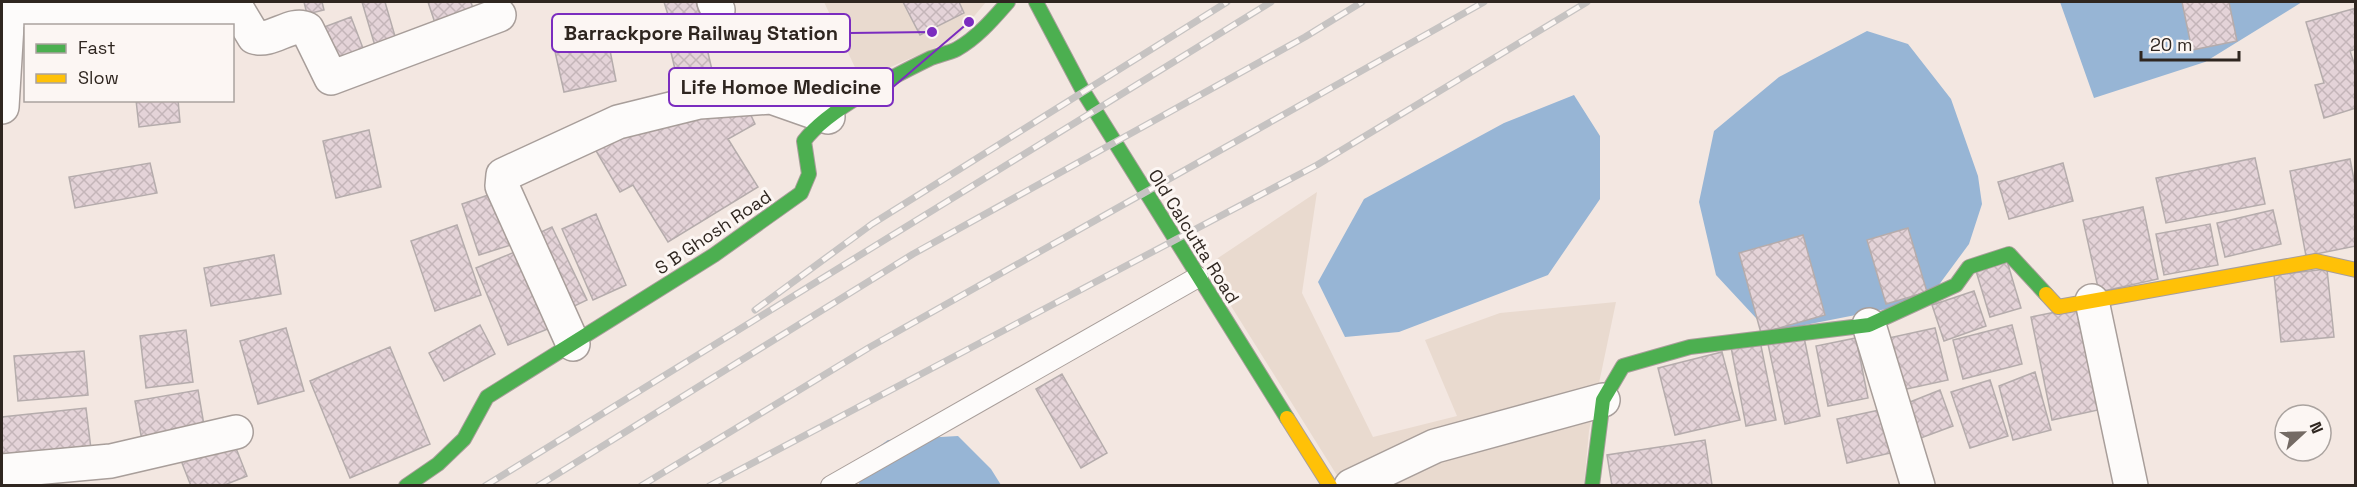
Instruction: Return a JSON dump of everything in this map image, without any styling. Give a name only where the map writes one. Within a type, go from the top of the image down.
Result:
[{"type":"street","name":"S B Ghosh Road","points":[[406,486],[438,464],[464,439],[487,397],[750,231],[797,197],[810,184],[804,141],[828,117],[932,58],[957,49],[981,31],[1008,2]]},
{"type":"street","name":"Old Calcutta Road","points":[[1036,2],[1083,91],[1330,486]]},
{"type":"street","points":[[2,106],[6,5],[151,18],[235,9],[254,37],[261,39],[298,27],[307,29],[331,78],[499,15]]},
{"type":"street","points":[[573,344],[502,186],[503,175],[618,122],[699,102],[771,98],[828,117]]},
{"type":"street","points":[[1592,486],[1603,400],[1623,366],[1690,347],[1869,325],[1956,285],[1970,267],[2009,254],[2058,307],[2316,261],[2355,270]]},
{"type":"street","points":[[2092,301],[2131,486]]},
{"type":"street","points":[[1869,325],[1918,486]]},
{"type":"street","points":[[1351,486],[1435,446],[1603,400]]},
{"type":"street","points":[[2,471],[111,461],[236,432]]},
{"type":"lane","points":[[831,486],[1198,277]]},
{"type":"shaded area","points":[[824,2],[986,2],[955,39],[861,80]]},
{"type":"shaded area","points":[[1317,192],[1302,293],[1373,437],[1457,416],[1425,340],[1500,313],[1616,302],[1589,431],[1584,485],[1343,485],[1206,266]]},
{"type":"water","points":[[2060,2],[2302,2],[2205,62],[2094,98]]},
{"type":"water","points":[[1867,31],[1908,44],[1951,99],[1978,176],[1982,204],[1969,244],[1927,301],[1769,332],[1716,275],[1699,202],[1714,131],[1779,77]]},
{"type":"water","points":[[1574,95],[1600,136],[1600,199],[1548,275],[1399,332],[1345,337],[1318,282],[1364,199],[1504,123]]},
{"type":"water","points":[[958,436],[991,469],[1001,485],[859,486],[861,459],[888,440]]},
{"type":"building","points":[[304,2],[322,2],[324,10],[307,14]]},
{"type":"building","points":[[362,2],[385,2],[399,50],[378,56]]},
{"type":"building","points":[[428,2],[471,2],[474,12],[435,23]]},
{"type":"building","points":[[664,2],[696,2],[705,31],[676,40]]},
{"type":"building","points":[[903,2],[959,2],[964,13],[920,35]]},
{"type":"building","points":[[2182,2],[2229,2],[2237,41],[2192,50]]},
{"type":"building","points":[[2356,8],[2356,49],[2350,51],[2356,69],[2356,108],[2324,118],[2315,85],[2324,83],[2306,22]]},
{"type":"building","points":[[351,17],[366,56],[334,68],[319,29]]},
{"type":"building","points":[[607,35],[616,81],[564,92],[554,47]]},
{"type":"building","points":[[705,40],[716,87],[681,95],[670,48]]},
{"type":"building","points":[[136,102],[178,102],[180,122],[139,127]]},
{"type":"building","points":[[748,109],[755,124],[728,139],[758,187],[668,242],[633,185],[620,192],[595,149],[640,122]]},
{"type":"building","points":[[369,130],[381,187],[336,198],[323,141]]},
{"type":"building","points":[[2255,158],[2265,204],[2166,223],[2156,178]]},
{"type":"building","points":[[2350,159],[2356,190],[2356,246],[2306,256],[2290,171]]},
{"type":"building","points":[[150,163],[157,193],[75,208],[69,177]]},
{"type":"building","points":[[2063,163],[2073,201],[2009,219],[1998,182]]},
{"type":"building","points":[[497,192],[514,244],[479,255],[462,204]]},
{"type":"building","points":[[2143,207],[2158,279],[2099,292],[2083,220]]},
{"type":"building","points":[[2273,210],[2281,244],[2225,257],[2217,223]]},
{"type":"building","points":[[596,214],[626,285],[593,300],[562,229]]},
{"type":"building","points":[[2210,224],[2218,265],[2164,275],[2156,234]]},
{"type":"building","points":[[457,225],[481,295],[435,311],[411,241]]},
{"type":"building","points":[[552,227],[587,300],[564,311],[530,237]]},
{"type":"building","points":[[1908,228],[1927,292],[1886,304],[1867,240]]},
{"type":"building","points":[[1803,235],[1825,315],[1761,333],[1739,253]]},
{"type":"building","points":[[522,249],[555,326],[508,345],[476,268]]},
{"type":"building","points":[[274,255],[281,294],[211,306],[204,268]]},
{"type":"building","points":[[2007,261],[2021,308],[1990,317],[1976,271]]},
{"type":"building","points":[[2327,269],[2334,337],[2281,342],[2274,275]]},
{"type":"building","points":[[1974,291],[1986,326],[1944,341],[1932,305]]},
{"type":"building","points":[[2076,308],[2098,410],[2052,420],[2031,317]]},
{"type":"building","points":[[480,325],[495,354],[444,381],[429,353]]},
{"type":"building","points":[[2012,325],[2022,364],[1963,379],[1953,340]]},
{"type":"building","points":[[286,328],[304,391],[258,404],[240,341]]},
{"type":"building","points":[[1935,328],[1948,380],[1897,391],[1884,339]]},
{"type":"building","points":[[186,330],[193,382],[146,388],[140,336]]},
{"type":"building","points":[[1804,337],[1820,416],[1785,424],[1768,344]]},
{"type":"building","points":[[1856,338],[1868,398],[1828,406],[1816,346]]},
{"type":"building","points":[[1760,341],[1776,420],[1746,426],[1731,347]]},
{"type":"building","points":[[390,347],[430,444],[350,478],[310,381]]},
{"type":"building","points":[[84,351],[88,395],[18,401],[14,356]]},
{"type":"building","points":[[1722,352],[1740,420],[1675,435],[1658,368]]},
{"type":"building","points":[[2035,372],[2051,430],[2013,440],[1999,386]]},
{"type":"building","points":[[1062,374],[1107,453],[1081,468],[1036,389]]},
{"type":"building","points":[[1990,380],[2008,436],[1970,448],[1951,392]]},
{"type":"building","points":[[198,390],[205,431],[142,441],[135,401]]},
{"type":"building","points":[[1940,390],[1953,426],[1918,439],[1905,404]]},
{"type":"building","points":[[86,408],[91,449],[2,458],[2,417]]},
{"type":"building","points":[[1889,408],[1899,451],[1847,463],[1837,419]]},
{"type":"building","points":[[232,438],[247,476],[222,486],[191,486],[180,458]]},
{"type":"building","points":[[1705,440],[1712,485],[1612,486],[1607,455]]},
{"type":"railway","points":[[755,310],[872,224],[1227,2]]},
{"type":"railway","points":[[485,486],[1271,2]]},
{"type":"railway","points":[[538,486],[913,254],[1305,37],[1362,2]]},
{"type":"railway","points":[[641,486],[870,347],[1484,2]]},
{"type":"railway","points":[[709,486],[1317,165],[1587,2]]},
{"type":"traffic: fast","points":[[406,486],[438,464],[464,439],[487,397],[714,255],[801,193],[809,174],[804,141],[829,117],[845,105],[899,74],[964,45],[984,28],[1008,2]]},
{"type":"traffic: fast","points":[[1036,2],[1083,91],[1287,418]]},
{"type":"traffic: fast","points":[[1592,486],[1603,400],[1623,366],[1690,347],[1869,325],[1956,285],[1969,267],[2009,254],[2046,294]]},
{"type":"traffic: slow","points":[[2046,294],[2058,307],[2316,261],[2356,270]]},
{"type":"traffic: slow","points":[[1287,418],[1330,486]]},
{"type":"place","name":"Life Homoe Medicine","points":[[969,22]]},
{"type":"place","name":"Barrackpore Railway Station","points":[[932,32]]}]
